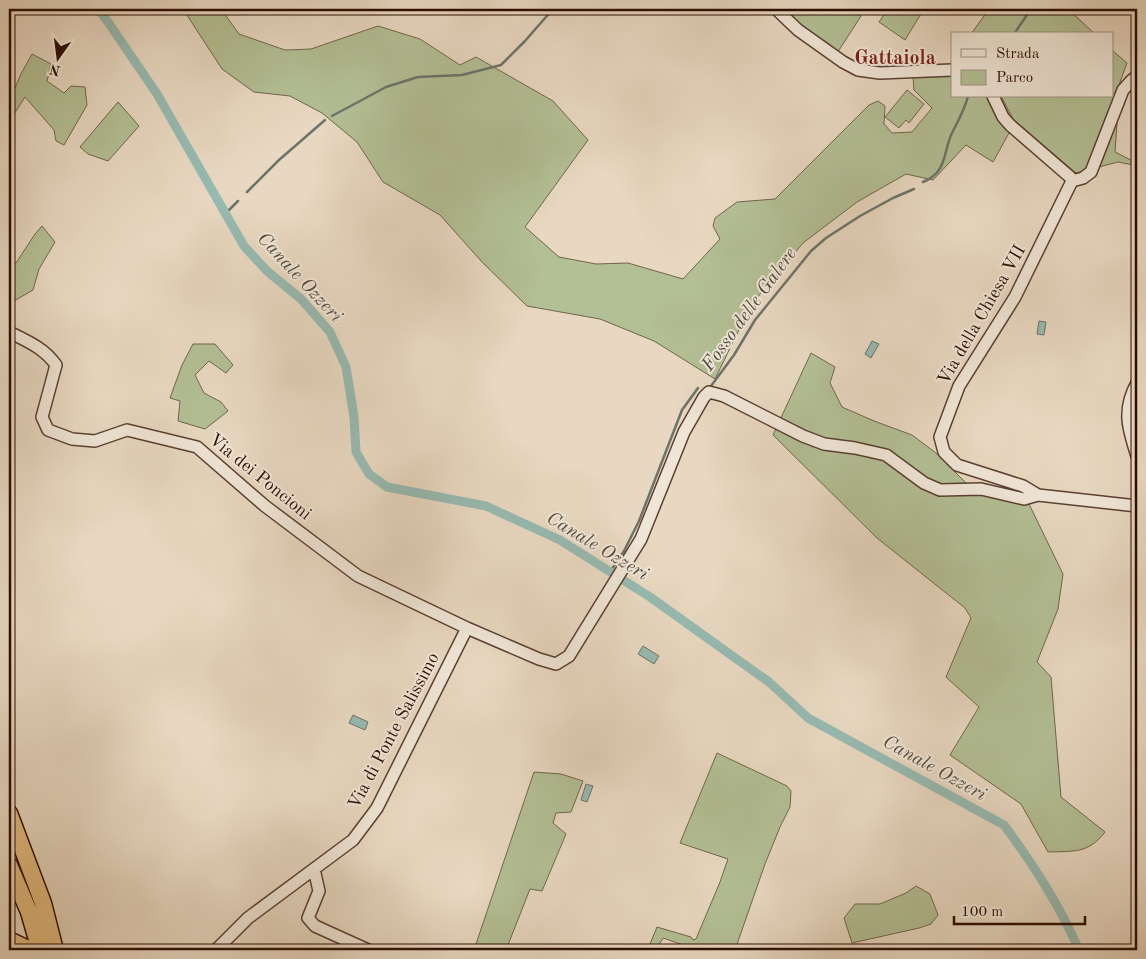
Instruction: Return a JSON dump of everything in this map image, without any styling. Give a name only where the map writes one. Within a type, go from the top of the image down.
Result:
[{"type":"highway","points":[[9,813],[36,907],[55,950]]},
{"type":"highway","points":[[9,864],[36,907],[40,950]]},
{"type":"highway","points":[[9,940],[30,950]]},
{"type":"street","points":[[776,9],[805,36],[858,70],[880,73],[951,70]]},
{"type":"street","points":[[994,98],[1003,118],[1070,177],[1072,182],[1083,178],[1091,172],[1123,90],[1137,76]]},
{"type":"street","name":"Via della Chiesa VII","points":[[1038,496],[1023,486],[957,465],[944,452],[940,437],[959,386],[1015,297],[1072,182]]},
{"type":"street","name":"Via dei Poncioni","points":[[9,332],[38,346],[50,356],[56,365],[42,417],[48,430],[72,439],[95,441],[127,430],[196,447],[265,506],[358,576],[467,628]]},
{"type":"street","points":[[1137,384],[1130,398],[1127,412],[1128,425],[1137,456]]},
{"type":"street","points":[[467,628],[539,659],[556,664],[569,656],[641,539],[684,432],[704,397],[709,392],[724,396],[803,436],[824,444],[886,455],[924,483],[940,490],[981,489],[1024,499],[1038,496],[1137,506]]},
{"type":"street","name":"Via di Ponte Salissimo","points":[[216,950],[248,918],[353,840],[377,808],[467,628]]},
{"type":"street","points":[[314,869],[319,890],[308,918],[315,926],[368,950]]},
{"type":"green space","points":[[183,9],[221,9],[239,34],[285,50],[311,49],[378,26],[420,39],[460,65],[476,57],[553,101],[588,140],[525,227],[559,257],[596,264],[628,263],[683,279],[720,239],[713,226],[715,218],[737,202],[775,199],[869,105],[878,101],[885,106],[884,124],[892,133],[912,132],[932,108],[914,90],[913,77],[951,76],[951,98],[990,98],[1009,133],[993,162],[966,145],[933,180],[906,174],[857,202],[803,243],[751,305],[715,379],[654,341],[600,319],[527,306],[482,262],[440,215],[383,182],[357,142],[322,113],[290,96],[254,92],[222,69]]},
{"type":"green space","points":[[771,9],[852,9],[861,16],[832,61],[812,47]]},
{"type":"green space","points":[[888,9],[924,9],[905,40],[879,22]]},
{"type":"green space","points":[[989,9],[1068,9],[1093,32],[972,32]]},
{"type":"green space","points":[[1114,52],[1127,63],[1120,82],[1115,152],[1133,161],[1133,165],[1118,162],[1076,173],[1013,119],[1002,98],[1114,98]]},
{"type":"green space","points":[[32,54],[51,64],[47,81],[64,93],[71,86],[85,87],[87,105],[64,145],[56,141],[54,130],[25,97],[9,122],[9,102]]},
{"type":"green space","points":[[907,90],[924,104],[909,123],[906,120],[899,128],[885,117]]},
{"type":"green space","points":[[118,102],[139,126],[108,161],[88,154],[80,147]]},
{"type":"green space","points":[[42,226],[55,242],[39,269],[33,290],[9,302],[9,261],[16,263]]},
{"type":"green space","points":[[193,344],[215,344],[233,365],[226,373],[209,361],[195,375],[204,393],[221,402],[228,411],[205,429],[178,421],[180,401],[170,398],[182,365]]},
{"type":"green space","points":[[811,353],[835,367],[830,383],[842,407],[912,435],[936,453],[975,492],[1029,504],[1063,574],[1058,609],[1037,662],[1051,677],[1061,797],[1105,832],[1086,848],[1065,852],[1048,852],[1021,804],[950,755],[979,707],[946,677],[971,618],[965,608],[877,538],[773,435]]},
{"type":"green space","points":[[717,753],[787,786],[791,791],[790,807],[765,864],[735,950],[681,950],[683,945],[663,938],[658,947],[650,944],[657,927],[691,937],[693,940],[696,939],[728,859],[680,843]]},
{"type":"green space","points":[[534,772],[561,774],[583,781],[571,812],[556,813],[553,823],[566,834],[542,891],[530,889],[506,950],[474,950]]},
{"type":"green space","points":[[916,886],[930,894],[938,915],[931,924],[852,943],[844,918],[855,904],[880,904],[906,893]]},
{"type":"water","points":[[1039,321],[1046,322],[1044,335],[1037,334]]},
{"type":"water","points":[[872,341],[879,344],[871,358],[865,354]]},
{"type":"water","points":[[643,646],[659,656],[654,664],[638,654]]},
{"type":"water","points":[[353,715],[368,722],[365,730],[349,723]]},
{"type":"water","points":[[586,784],[593,786],[587,802],[581,800]]},
{"type":"waterway","name":"Canale Ozzeri","points":[[98,9],[157,94],[244,246],[267,271],[301,299],[330,332],[346,367],[354,417],[356,452],[369,474],[387,487],[486,506],[560,540],[650,597],[769,682],[808,718],[1004,825],[1045,886],[1079,950]]},
{"type":"waterway","points":[[332,116],[386,87],[418,77],[462,75],[501,65],[553,9]]},
{"type":"waterway","name":"Fosso delle Galere","points":[[1015,32],[1031,9]]},
{"type":"waterway","name":"Fosso delle Galere","points":[[923,182],[931,178],[941,167],[949,140],[967,98]]},
{"type":"waterway","points":[[247,192],[279,160],[325,120]]},
{"type":"waterway","name":"Fosso delle Galere","points":[[711,386],[734,355],[755,320],[811,251],[826,238],[860,216],[914,189]]},
{"type":"waterway","points":[[225,214],[238,201]]},
{"type":"waterway","name":"Fosso delle Galere","points":[[610,572],[624,551],[639,521],[682,410],[698,388]]},
{"type":"district","name":"Gattaiola","points":[[895,59]]}]
